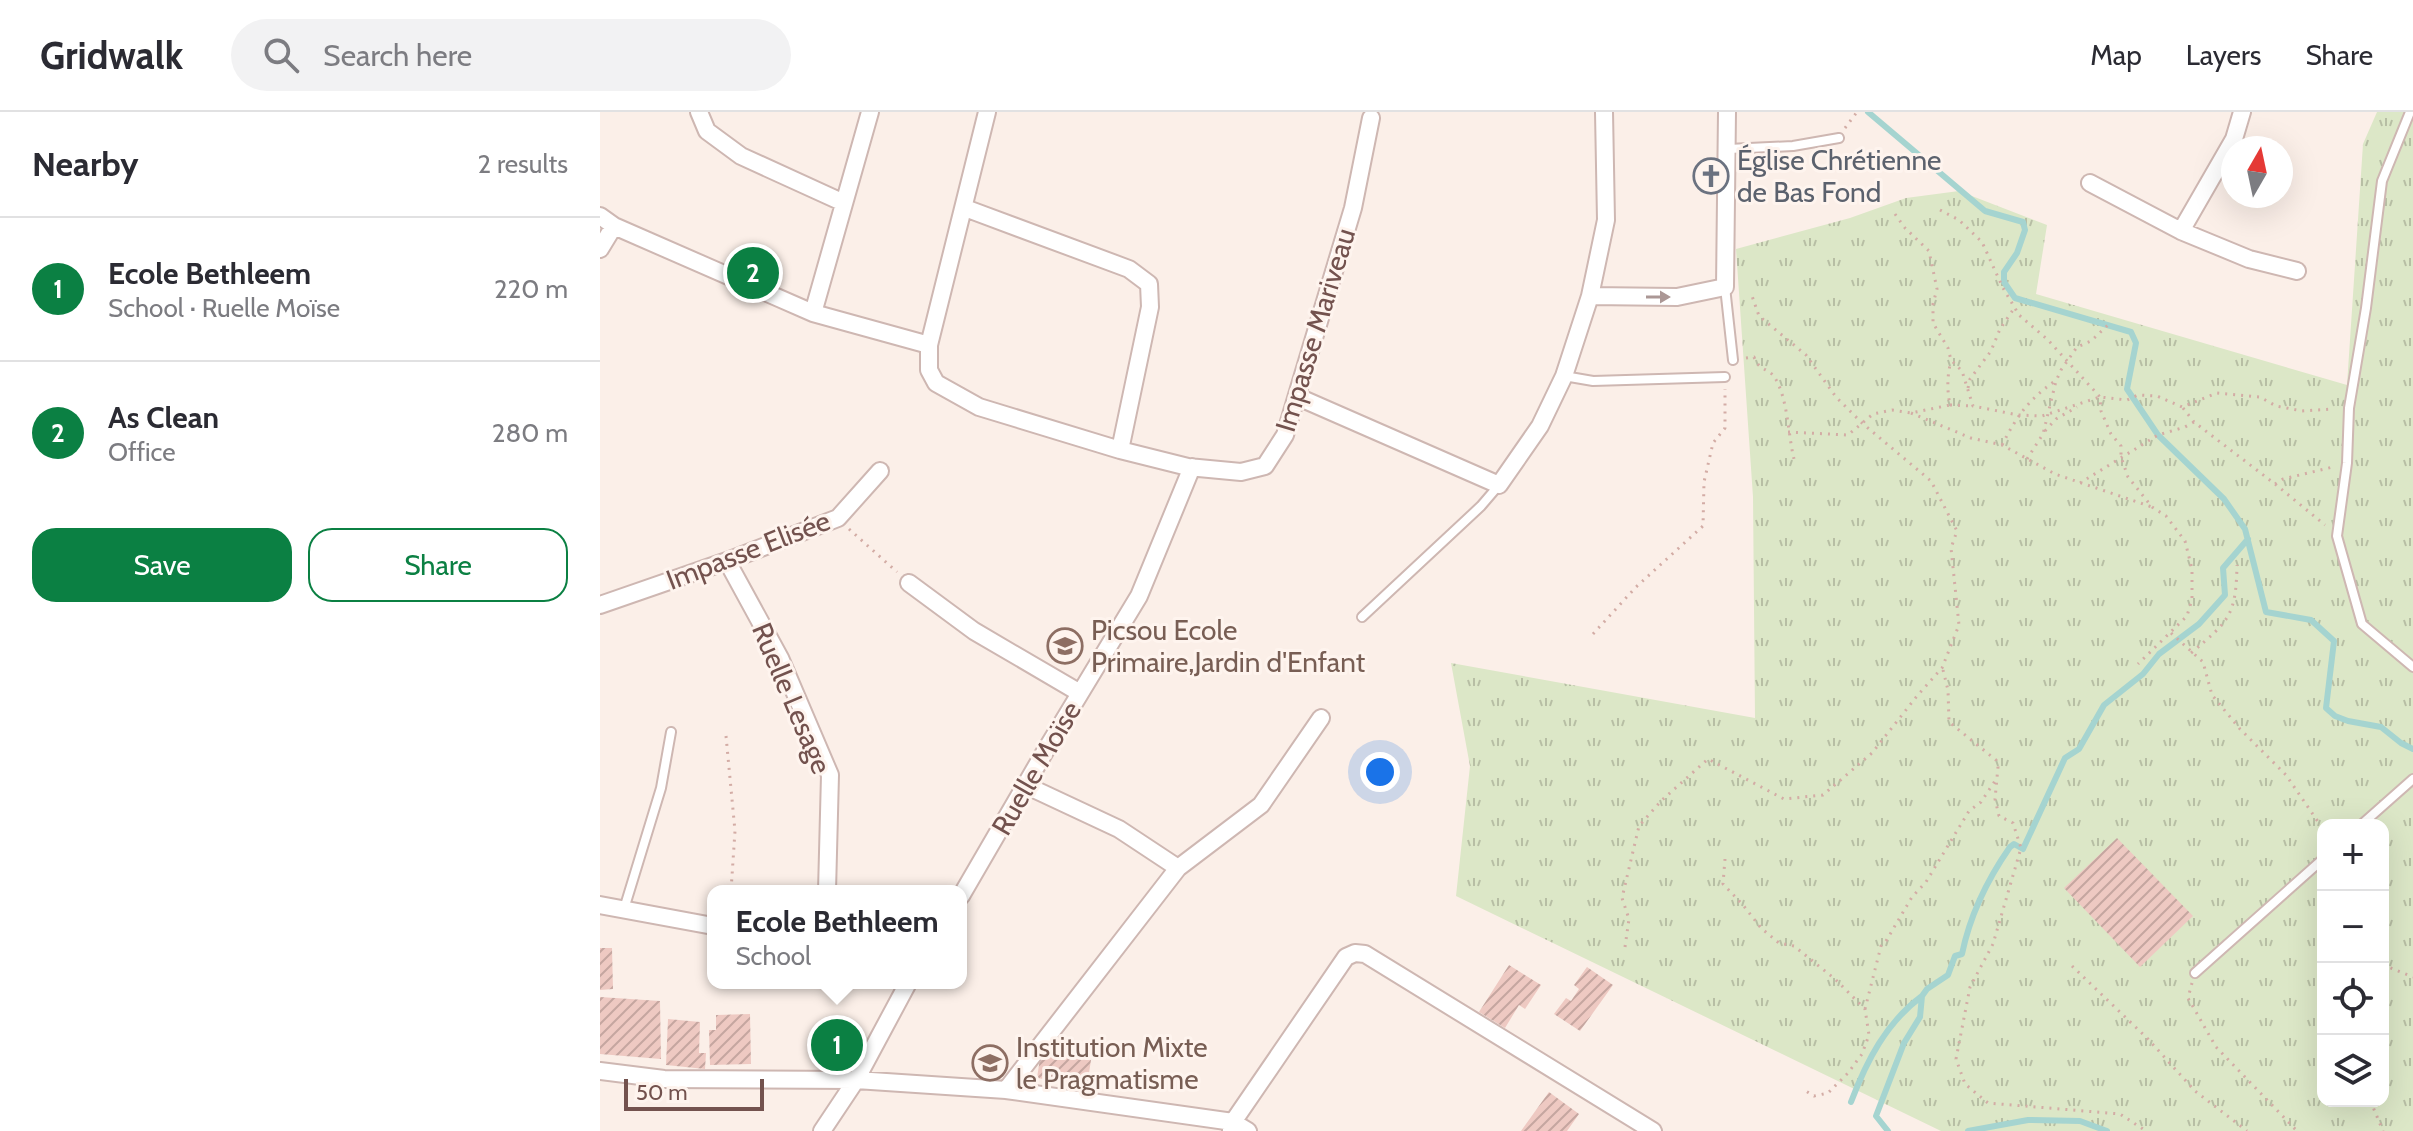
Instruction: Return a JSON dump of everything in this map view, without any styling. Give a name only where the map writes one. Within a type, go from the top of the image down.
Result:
[{"type":"street","points":[[699,112],[707,131],[741,156],[844,203]]},
{"type":"street","points":[[813,313],[870,112]]},
{"type":"street","points":[[987,112],[929,345],[929,370],[936,383],[979,407],[1120,450],[1192,467]]},
{"type":"street","points":[[1298,397],[1499,485],[1540,426],[1564,376],[1590,296],[1606,220],[1604,112]]},
{"type":"street","points":[[1590,296],[1677,297],[1725,287],[1727,112]]},
{"type":"street","points":[[2181,231],[2234,139],[2242,112]]},
{"type":"street","name":"Impasse Mariveau","points":[[1192,467],[1241,472],[1265,466],[1285,435],[1353,208],[1371,118]]},
{"type":"street","points":[[2090,183],[2181,231],[2249,259],[2297,271]]},
{"type":"street","points":[[965,208],[1129,269],[1149,284],[1150,307],[1120,450]]},
{"type":"street","points":[[600,249],[607,221],[813,313],[929,345]]},
{"type":"street","name":"Ruelle Moïse","points":[[967,886],[1139,596],[1192,467]]},
{"type":"street","name":"Impasse Elisée","points":[[600,605],[838,518],[880,471]]},
{"type":"street","name":"Ruelle Lesage","points":[[727,561],[780,658],[830,775],[827,885]]},
{"type":"street","points":[[909,583],[974,631],[1080,693]]},
{"type":"street","points":[[1006,1090],[1178,868],[1261,805],[1321,718]]},
{"type":"street","points":[[1025,785],[1119,829],[1178,868]]},
{"type":"street","points":[[600,905],[707,925]]},
{"type":"street","points":[[600,1071],[664,1079],[856,1080],[1006,1090],[1237,1128],[1346,957],[1355,953],[1365,954],[1653,1131]]},
{"type":"street","points":[[822,1131],[856,1080],[905,989]]},
{"type":"lane","points":[[2410,112],[2382,181],[2366,308],[2349,408],[2347,463],[2337,536],[2362,624],[2413,667]]},
{"type":"lane","points":[[1728,149],[1793,146],[1839,138]]},
{"type":"lane","points":[[1725,287],[1733,360]]},
{"type":"lane","points":[[1564,376],[1593,381],[1725,377]]},
{"type":"lane","points":[[1362,617],[1481,506],[1499,485]]},
{"type":"lane","points":[[624,909],[661,788],[671,732]]},
{"type":"lane","points":[[2368,819],[2413,779]]},
{"type":"lane","points":[[2195,973],[2317,864]]},
{"type":"path","points":[[1940,210],[1959,220],[1982,242],[2019,315],[2048,340],[2100,397],[2101,411],[2111,434],[2121,446],[2121,457],[2128,477],[2152,507]]},
{"type":"path","points":[[1895,214],[1929,251],[1937,289],[1933,323],[1948,348],[1951,360],[1948,373],[1950,405]]},
{"type":"path","points":[[1625,947],[1629,919],[1622,898],[1639,826],[1662,800],[1708,759],[1784,799],[1823,795],[1872,753],[1942,668],[1959,625],[1951,548],[1957,531],[1931,481],[1836,397],[1806,355],[1759,316],[1751,293]]},
{"type":"path","points":[[1968,392],[1970,379],[1991,351],[2000,329],[2015,307]]},
{"type":"path","points":[[2043,434],[2056,381],[2068,361],[2077,347],[2091,341],[2109,324]]},
{"type":"path","points":[[1733,360],[1754,357],[1757,366],[1774,376],[1784,405],[1794,459]]},
{"type":"path","points":[[1951,360],[1962,371],[1973,406]]},
{"type":"path","points":[[1593,634],[1636,587],[1703,526],[1704,482],[1713,443],[1725,428],[1725,377]]},
{"type":"path","points":[[2002,445],[2018,415],[2035,394],[2056,381]]},
{"type":"path","points":[[2182,407],[2217,393],[2260,397],[2276,406],[2302,411],[2349,408]]},
{"type":"path","points":[[1911,413],[1950,405],[2018,415],[2047,415],[2100,397],[2127,400],[2138,395],[2157,396],[2182,407],[2194,422],[2337,536]]},
{"type":"path","points":[[2027,459],[2056,419],[2083,404]]},
{"type":"path","points":[[1788,432],[1848,435],[1873,414],[1892,410],[1911,413],[1971,438],[2002,445],[2055,474],[2152,507],[2166,516],[2185,541],[2192,569],[2192,599],[2187,616],[2138,664]]},
{"type":"path","points":[[2080,483],[2158,435],[2194,422]]},
{"type":"path","points":[[2275,484],[2347,463]]},
{"type":"path","points":[[838,518],[909,583]]},
{"type":"path","points":[[2191,653],[2224,625],[2236,590],[2237,565]]},
{"type":"path","points":[[2171,632],[2203,662],[2212,695],[2240,729],[2286,775],[2317,820]]},
{"type":"path","points":[[1942,668],[1948,690],[1949,722],[1996,760],[1995,799],[1999,816],[2013,823],[2021,848],[1993,944],[1970,987],[1956,1059],[1965,1084],[1988,1103],[2120,1114],[2146,1131]]},
{"type":"path","points":[[726,736],[735,831],[731,885]]},
{"type":"path","points":[[1804,1090],[1814,1096],[1828,1093],[1862,1054],[1869,1035],[1865,1009],[1881,946],[1912,897],[1926,882],[1969,811],[1981,802],[1997,778]]},
{"type":"path","points":[[1725,859],[1723,884],[1761,928],[1779,943],[1794,946],[1835,979],[1865,1009]]},
{"type":"path","points":[[2072,966],[2148,1039],[2195,1091],[2247,1131]]},
{"type":"path","points":[[2389,967],[2413,977]]},
{"type":"path","points":[[2195,973],[2188,998],[2216,1047],[2297,1131]]},
{"type":"path","points":[[2373,1107],[2383,1131]]},
{"type":"green space","points":[[2377,112],[2413,112],[2413,1131],[1941,1131],[1456,896],[1470,766],[1451,663],[1755,718],[1753,497],[1736,249],[1850,218],[1906,198],[1959,191],[2047,225],[2036,294],[2347,385],[2363,144]]},
{"type":"building","points":[[2117,838],[2193,916],[2140,967],[2064,888]]},
{"type":"building","points":[[600,948],[612,948],[613,989],[600,990]]},
{"type":"building","points":[[1509,965],[1541,985],[1525,1009],[1519,1005],[1505,1028],[1479,1012]]},
{"type":"building","points":[[1587,967],[1613,985],[1580,1031],[1554,1014],[1566,998],[1571,1001],[1579,989],[1574,985]]},
{"type":"building","points":[[600,997],[660,1001],[661,1059],[600,1054]]},
{"type":"building","points":[[750,1014],[751,1064],[710,1065],[709,1030],[716,1030],[716,1015]]},
{"type":"building","points":[[668,1019],[700,1022],[699,1053],[706,1053],[705,1069],[666,1065]]},
{"type":"building","points":[[1041,1052],[1091,1060],[1087,1086],[1037,1078]]},
{"type":"building","points":[[1549,1092],[1579,1114],[1567,1131],[1521,1131]]},
{"type":"waterway","points":[[1868,112],[1985,211],[2023,222],[2025,230],[2017,253],[2004,272],[2004,282],[2015,298],[2131,332],[2136,343],[2127,389],[2158,435],[2224,499],[2245,529],[2266,612],[2311,620],[2334,641],[2326,708],[2348,721],[2381,727],[2413,749]]},
{"type":"waterway","points":[[1888,1131],[1876,1116],[1904,1043],[1920,1017],[1922,996],[1948,975],[1955,956],[1962,954],[1980,898],[1994,872],[2010,847],[2014,844],[2023,849],[2065,758],[2079,749],[2104,705],[2143,674],[2159,654],[2199,624],[2225,595],[2223,568],[2248,539]]},
{"type":"waterway","points":[[1851,1102],[1879,1043],[1898,1018],[1922,996]]},
{"type":"waterway","points":[[1968,1131],[2028,1120],[2080,1121],[2107,1131]]},
{"type":"place","name":"Église Chrétienne de Bas Fond","points":[[1711,176]]},
{"type":"place","name":"As Clean","points":[[753,273]]},
{"type":"place","name":"Picsou Ecole Primaire,Jardin d'Enfant","points":[[1065,646]]},
{"type":"place","name":"Ecole Bethleem","points":[[837,1045]]},
{"type":"place","name":"Institution Mixte le Pragmatisme","points":[[990,1063]]}]
